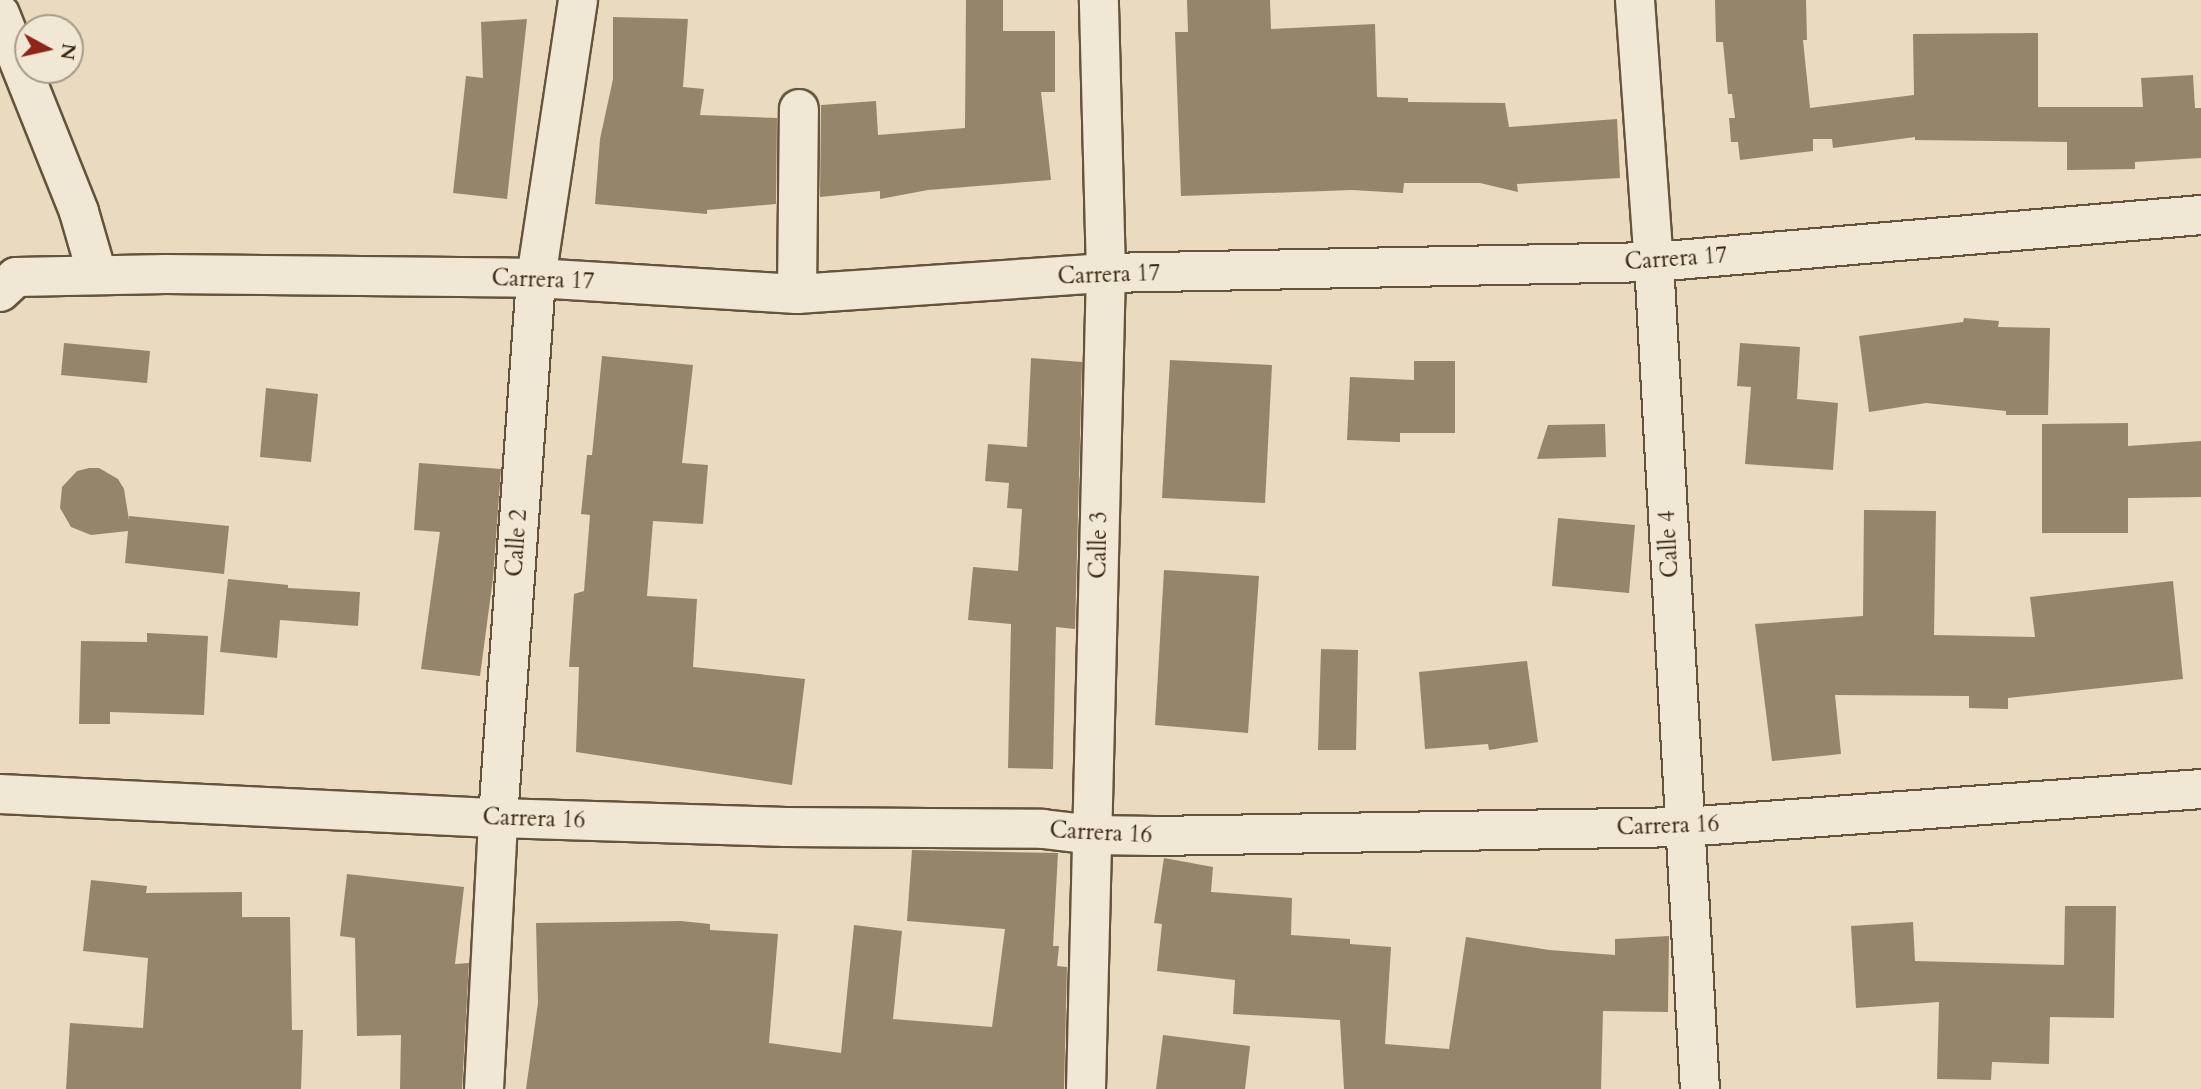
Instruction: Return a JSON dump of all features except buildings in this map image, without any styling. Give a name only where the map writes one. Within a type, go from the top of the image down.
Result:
[{"type":"street","name":"Calle 2","points":[[484,1089],[498,818],[536,278],[578,0]]},
{"type":"street","name":"Calle 3","points":[[1086,1089],[1106,274],[1099,0]]},
{"type":"street","name":"Calle 4","points":[[1634,0],[1654,262],[1700,1089]]},
{"type":"street","points":[[0,14],[79,212],[97,274]]},
{"type":"street","points":[[797,295],[799,109]]},
{"type":"street","name":"Carrera 17","points":[[8,285],[97,274],[536,278],[797,295],[1106,274],[1654,262],[2201,215]]},
{"type":"street","name":"Carrera 16","points":[[0,794],[498,818],[799,828],[1043,829],[1093,835],[1684,827],[2201,789]]}]
